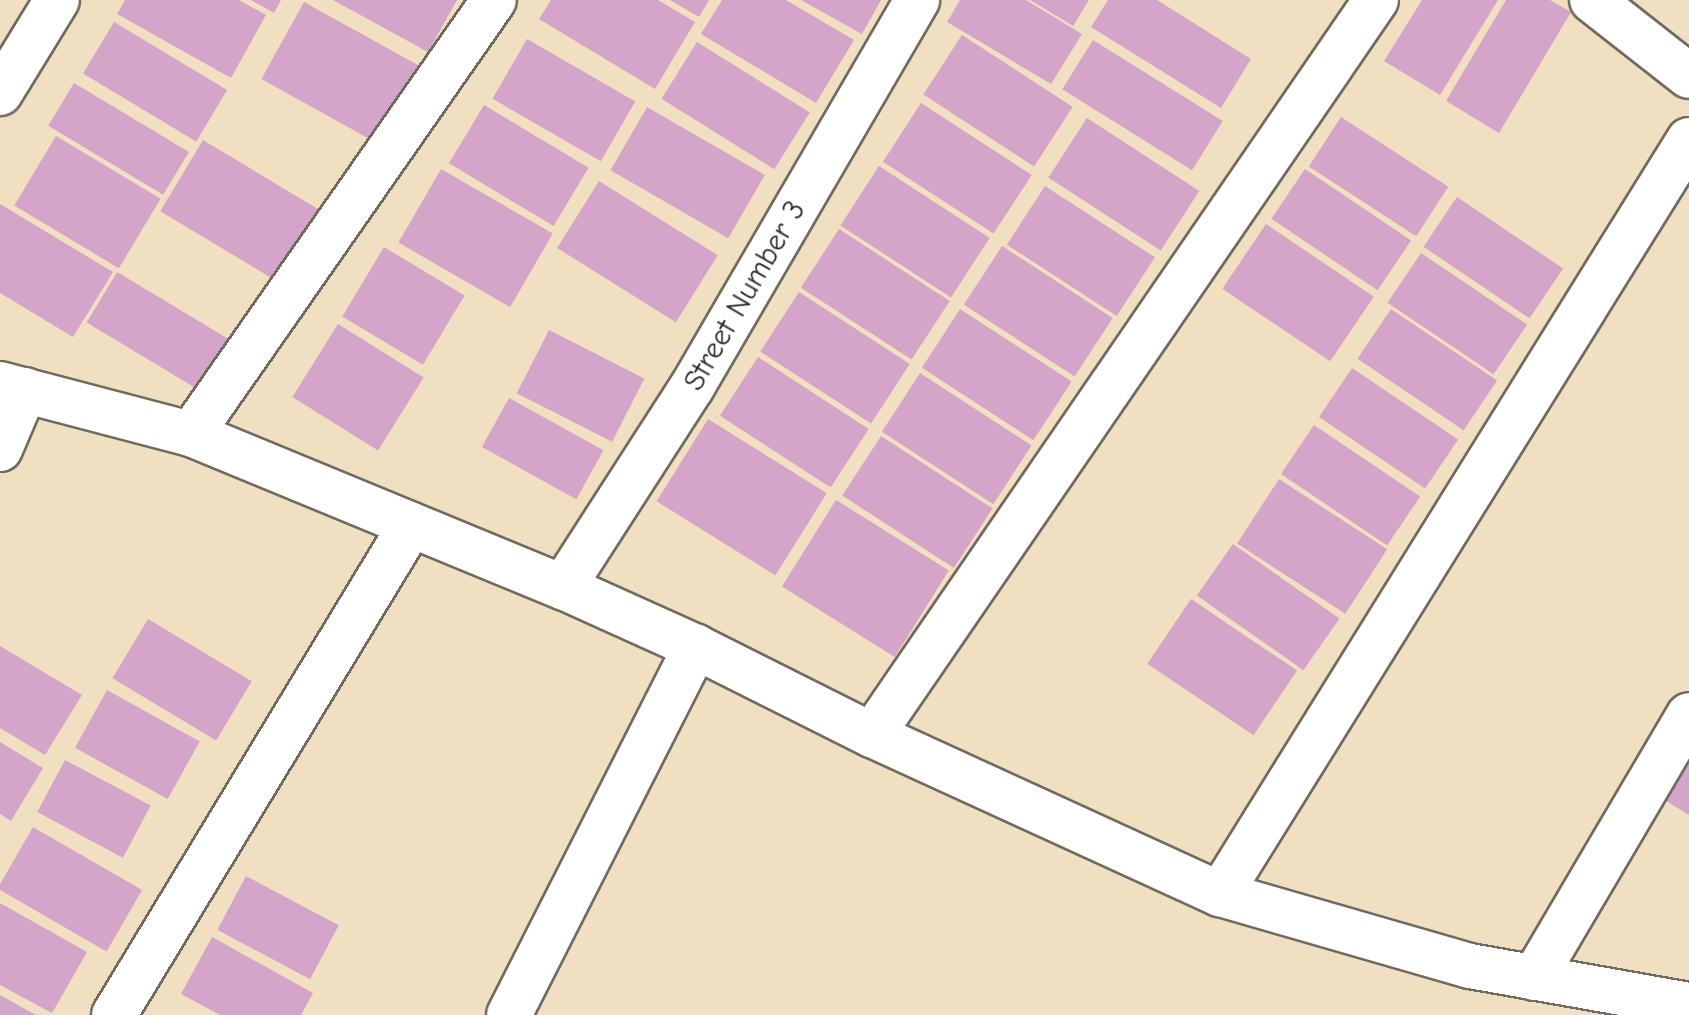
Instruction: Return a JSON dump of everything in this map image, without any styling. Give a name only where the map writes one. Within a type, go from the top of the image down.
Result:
[{"type":"street","points":[[191,434],[494,0]]},
{"type":"street","name":"Street Number 3","points":[[563,587],[692,387],[917,0]]},
{"type":"street","points":[[872,735],[1376,0]]},
{"type":"street","points":[[1592,0],[1689,76]]},
{"type":"street","points":[[0,93],[56,1]]},
{"type":"street","points":[[1220,894],[1689,140]]},
{"type":"street","points":[[0,449],[12,387],[191,434],[563,587],[696,647],[872,735],[1220,894],[1470,966],[1685,1008]]},
{"type":"street","points":[[114,1015],[411,525]]},
{"type":"street","points":[[509,1015],[696,647]]},
{"type":"street","points":[[1534,978],[1689,715]]},
{"type":"building","points":[[125,0],[239,0],[266,15],[231,78],[117,14]]},
{"type":"building","points":[[251,0],[281,0],[274,13]]},
{"type":"building","points":[[333,0],[457,0],[428,52]]},
{"type":"building","points":[[551,0],[658,0],[695,22],[655,89],[539,19]]},
{"type":"building","points":[[670,0],[709,0],[699,17]]},
{"type":"building","points":[[722,0],[786,0],[854,40],[816,103],[701,34]]},
{"type":"building","points":[[801,0],[881,0],[862,34]]},
{"type":"building","points":[[960,0],[1026,0],[1082,34],[1051,84],[947,22]]},
{"type":"building","points":[[1030,0],[1089,0],[1073,26]]},
{"type":"building","points":[[1108,0],[1157,0],[1251,59],[1221,108],[1091,27]]},
{"type":"building","points":[[1422,0],[1498,0],[1440,95],[1384,61]]},
{"type":"building","points":[[1506,0],[1550,0],[1571,12],[1499,133],[1446,101]]},
{"type":"building","points":[[304,2],[429,71],[386,148],[261,79]]},
{"type":"building","points":[[114,22],[227,90],[196,141],[83,73]]},
{"type":"building","points":[[962,35],[1073,107],[1034,166],[923,95]]},
{"type":"building","points":[[527,39],[635,102],[601,161],[492,99]]},
{"type":"building","points":[[1093,40],[1223,121],[1192,170],[1062,89]]},
{"type":"building","points":[[697,42],[810,112],[774,169],[661,99]]},
{"type":"building","points":[[74,83],[189,152],[163,195],[48,126]]},
{"type":"building","points":[[921,103],[1032,175],[994,234],[883,162]]},
{"type":"building","points":[[484,105],[589,168],[554,226],[449,163]]},
{"type":"building","points":[[647,107],[765,175],[728,238],[610,170]]},
{"type":"building","points":[[1341,117],[1448,187],[1416,236],[1309,166]]},
{"type":"building","points":[[1087,118],[1199,191],[1161,251],[1048,178]]},
{"type":"building","points":[[56,136],[161,199],[119,268],[14,205]]},
{"type":"building","points":[[203,140],[324,213],[281,284],[160,211]]},
{"type":"building","points":[[879,166],[990,238],[951,297],[840,226]]},
{"type":"building","points":[[441,169],[553,234],[510,307],[398,243]]},
{"type":"building","points":[[1305,169],[1411,241],[1378,290],[1271,219]]},
{"type":"building","points":[[599,181],[718,255],[676,322],[557,248]]},
{"type":"building","points":[[1045,186],[1155,257],[1117,316],[1007,245]]},
{"type":"building","points":[[1457,197],[1563,269],[1530,318],[1423,247]]},
{"type":"building","points":[[0,204],[113,272],[73,337],[0,293]]},
{"type":"building","points":[[1266,224],[1374,297],[1330,361],[1222,289]]},
{"type":"building","points":[[839,229],[950,301],[912,360],[801,288]]},
{"type":"building","points":[[1002,246],[1113,318],[1075,377],[964,305]]},
{"type":"building","points":[[384,247],[465,295],[423,365],[342,316]]},
{"type":"building","points":[[1421,253],[1527,325],[1494,374],[1387,303]]},
{"type":"building","points":[[117,272],[228,339],[198,390],[87,323]]},
{"type":"building","points":[[799,292],[910,364],[871,423],[760,352]]},
{"type":"building","points":[[960,309],[1072,381],[1033,440],[922,368]]},
{"type":"building","points":[[1391,309],[1497,381],[1464,430],[1357,359]]},
{"type":"building","points":[[338,324],[424,378],[378,450],[292,397]]},
{"type":"building","points":[[549,330],[644,379],[612,442],[517,393]]},
{"type":"building","points":[[758,357],[869,429],[831,488],[720,416]]},
{"type":"building","points":[[1352,368],[1458,440],[1425,488],[1319,417]]},
{"type":"building","points":[[920,373],[1032,445],[993,504],[882,432]]},
{"type":"building","points":[[509,398],[603,450],[576,499],[482,447]]},
{"type":"building","points":[[708,419],[827,493],[775,575],[657,501]]},
{"type":"building","points":[[1314,425],[1420,497],[1387,545],[1281,474]]},
{"type":"building","points":[[881,436],[993,508],[954,568],[842,496]]},
{"type":"building","points":[[1279,479],[1387,549],[1345,614],[1237,544]]},
{"type":"building","points":[[836,500],[949,570],[895,657],[782,587]]},
{"type":"building","points":[[1233,544],[1339,619],[1303,670],[1197,596]]},
{"type":"building","points":[[1191,599],[1297,671],[1253,735],[1147,664]]},
{"type":"building","points":[[148,619],[252,681],[216,740],[112,678]]},
{"type":"building","points":[[0,646],[82,695],[45,755],[0,728]]},
{"type":"building","points":[[107,690],[200,741],[168,799],[75,748]]},
{"type":"building","points":[[0,742],[43,768],[11,821],[0,814]]},
{"type":"building","points":[[1689,757],[1689,815],[1663,799]]},
{"type":"building","points":[[65,760],[151,806],[123,858],[37,812]]},
{"type":"building","points":[[33,827],[142,890],[107,951],[0,890],[0,884]]},
{"type":"building","points":[[246,876],[339,925],[310,979],[217,930]]},
{"type":"building","points":[[0,903],[87,952],[52,1013],[0,985]]},
{"type":"building","points":[[212,937],[313,993],[301,1015],[220,1015],[181,994]]},
{"type":"building","points":[[0,995],[36,1015],[0,1015]]}]
